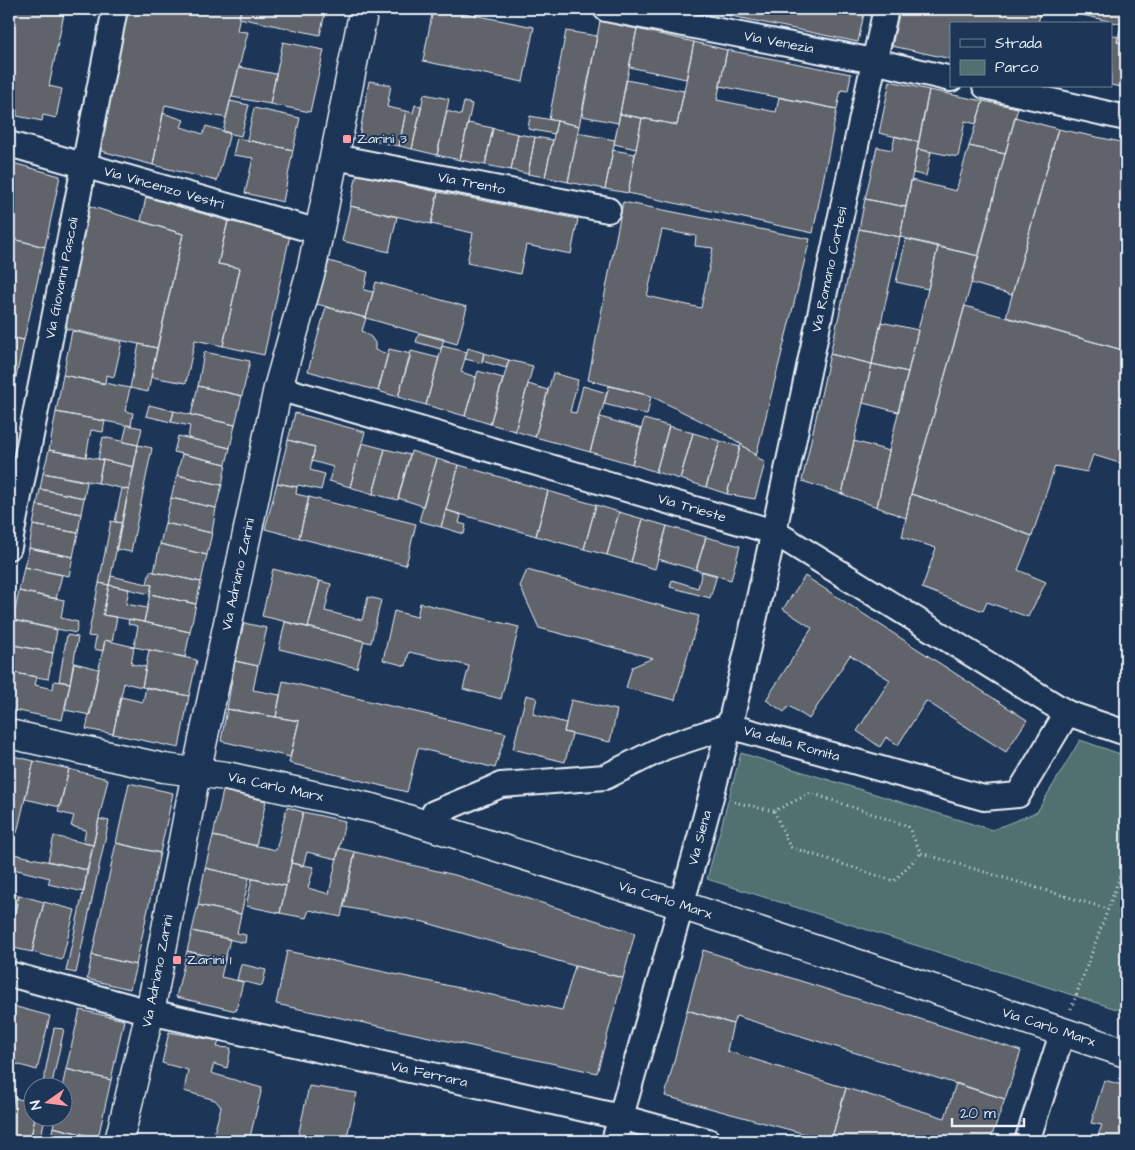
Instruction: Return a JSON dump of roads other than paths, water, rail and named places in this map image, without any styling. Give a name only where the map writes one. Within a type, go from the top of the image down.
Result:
[{"type":"street","name":"Via Giovanni Pascoli","points":[[9,547],[115,9]]},
{"type":"street","name":"Via Adriano Zarini","points":[[119,1141],[150,1012],[196,773],[278,388],[312,267],[364,9]]},
{"type":"street","name":"Via Venezia","points":[[606,9],[950,79]]},
{"type":"street","name":"Via Romano Cortesi","points":[[774,532],[886,9]]},
{"type":"street","points":[[994,88],[1126,118]]},
{"type":"street","name":"Via Vincenzo Vestri","points":[[9,144],[319,232]]},
{"type":"street","name":"Via Trento","points":[[335,157],[608,210]]},
{"type":"street","name":"Via Trieste","points":[[278,388],[774,532],[1067,713]]},
{"type":"street","name":"Via Siena","points":[[614,1141],[681,905],[729,726],[774,532]]},
{"type":"street","points":[[1067,713],[1126,733]]},
{"type":"street","name":"Via della Romita","points":[[430,827],[434,813],[500,785],[605,778],[665,747],[729,726],[984,798],[1018,795],[1067,713]]},
{"type":"street","name":"Via Carlo Marx","points":[[9,734],[164,768],[226,776],[376,809],[681,905],[1126,1053]]},
{"type":"street","name":"Via Ferrara","points":[[9,974],[150,1012],[620,1117],[708,1141]]},
{"type":"street","points":[[1027,1141],[1063,1031]]},
{"type":"place","name":"Zarini 3","points":[[347,139]]},
{"type":"place","name":"Zarini 1","points":[[177,960]]}]
